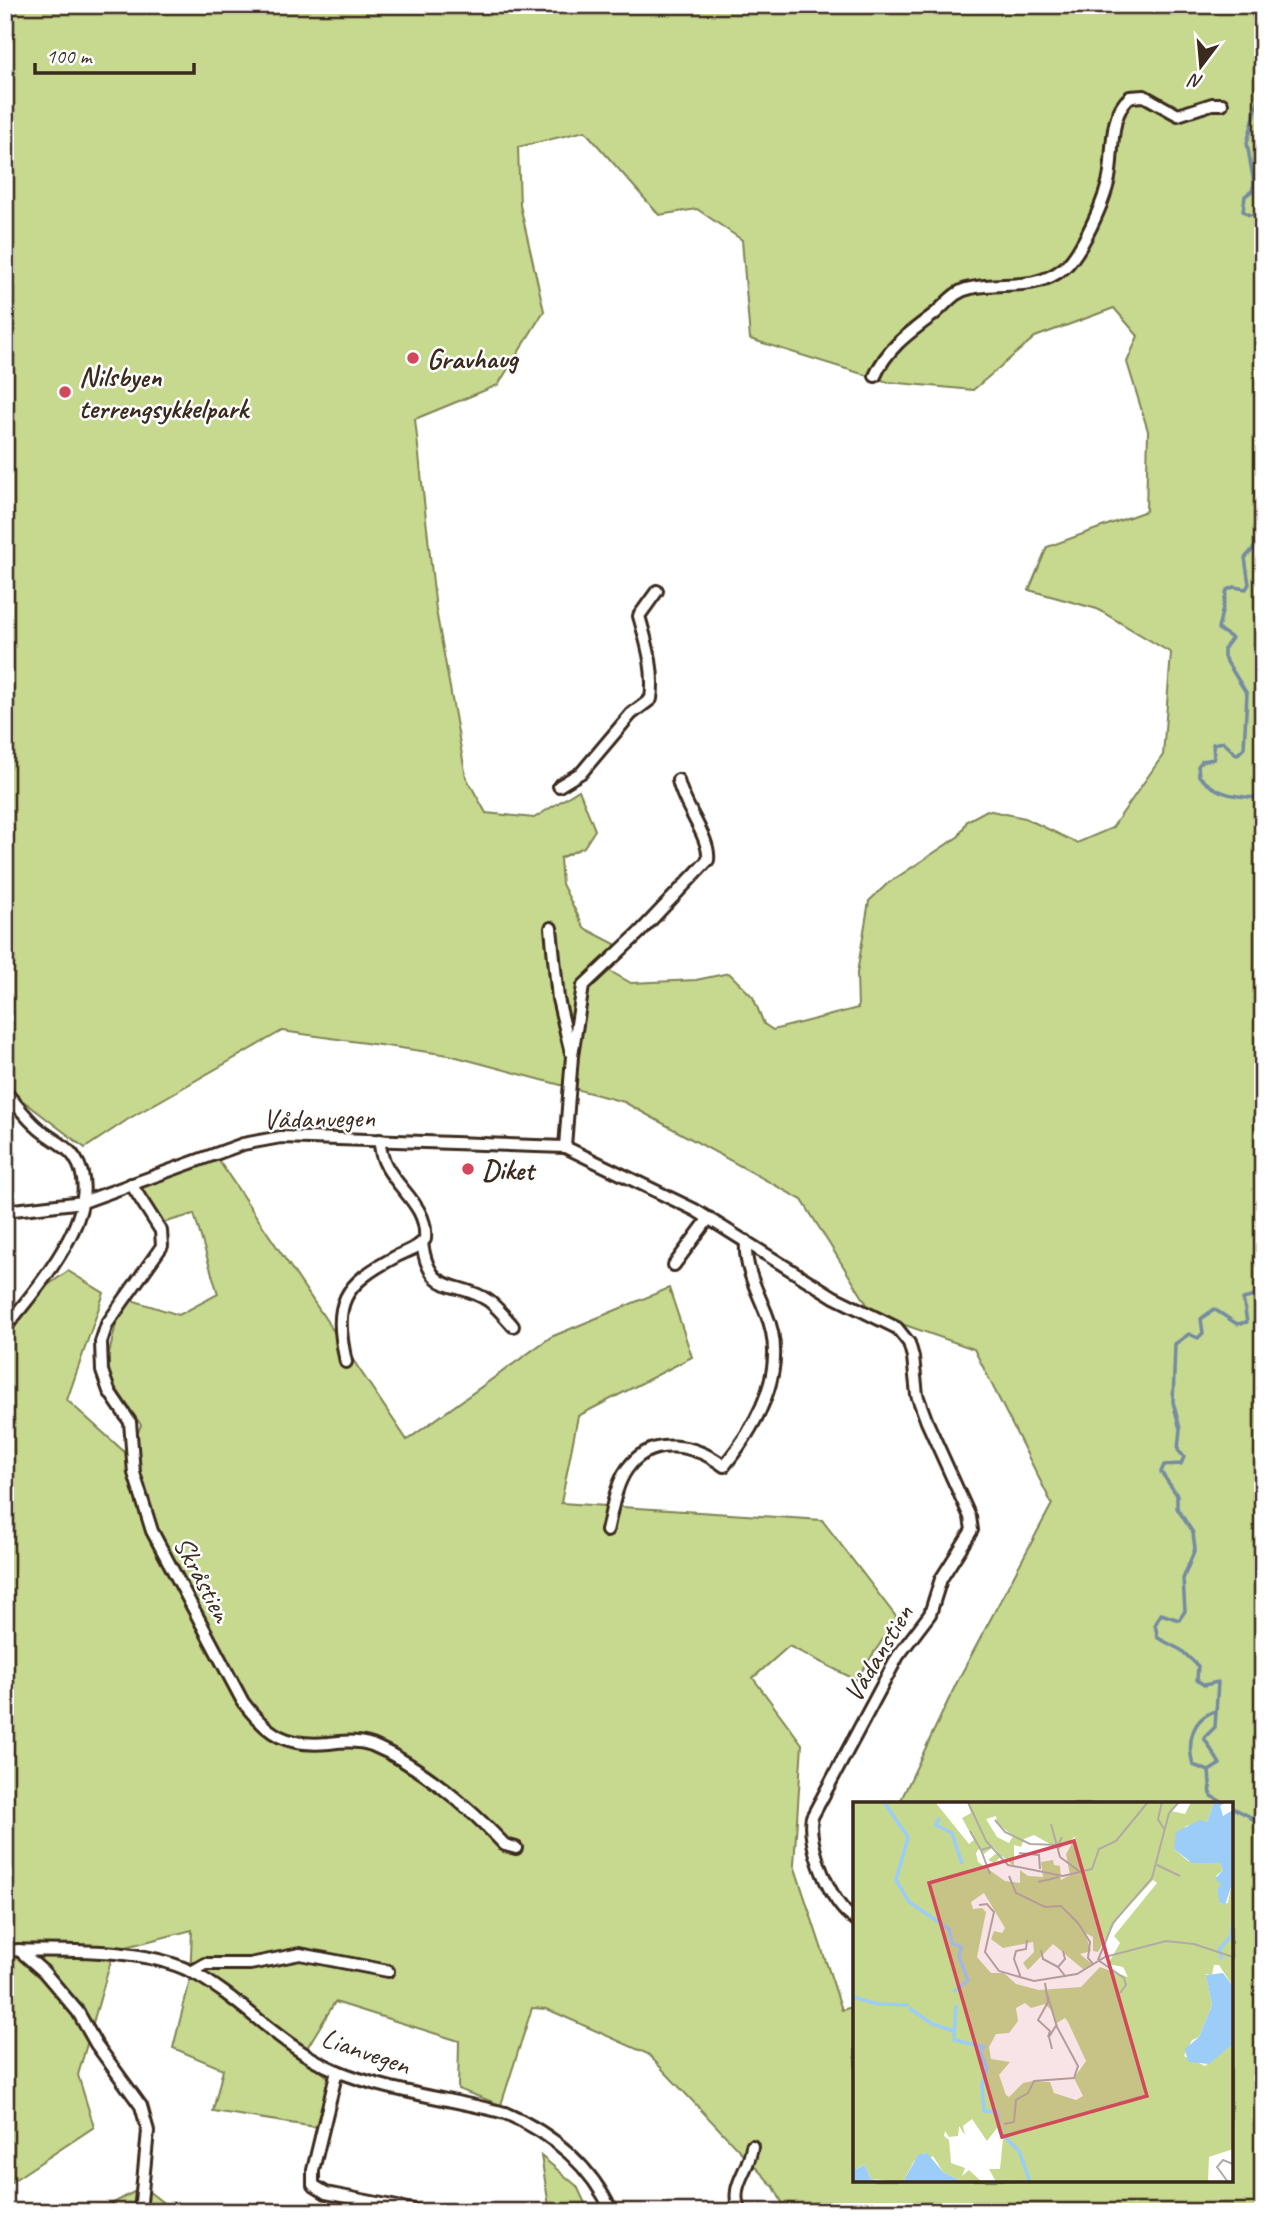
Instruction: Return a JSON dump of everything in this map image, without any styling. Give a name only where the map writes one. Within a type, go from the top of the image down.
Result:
[{"type":"street","points":[[875,376],[900,340],[956,294],[972,288],[1030,285],[1066,266],[1085,237],[1107,185],[1116,125],[1123,105],[1130,97],[1144,96],[1178,115],[1222,104]]},
{"type":"street","points":[[559,786],[582,772],[631,714],[651,699],[653,684],[650,655],[639,616],[657,591]]},
{"type":"street","points":[[565,1147],[572,1056],[581,991],[586,982],[639,933],[707,862],[709,849],[685,805],[678,780]]},
{"type":"street","points":[[551,928],[558,999],[572,1056]]},
{"type":"street","points":[[5,1092],[36,1126],[74,1156],[79,1166],[83,1202],[77,1224],[69,1237],[5,1328]]},
{"type":"street","name":"Vådanvegen","points":[[5,1211],[83,1202],[262,1139],[301,1137],[565,1147],[605,1164],[709,1218],[834,1297],[897,1328]]},
{"type":"street","points":[[346,1362],[338,1322],[343,1302],[350,1289],[377,1267],[422,1243],[426,1233],[421,1213],[386,1168],[380,1140]]},
{"type":"street","name":"Skråstien","points":[[131,1184],[161,1231],[162,1246],[107,1324],[102,1342],[102,1371],[109,1391],[130,1422],[134,1473],[152,1531],[243,1702],[260,1725],[290,1741],[356,1741],[386,1753],[443,1791],[505,1845],[516,1848]]},
{"type":"street","points":[[674,1265],[709,1218]]},
{"type":"street","points":[[607,1531],[621,1482],[636,1459],[651,1450],[683,1447],[700,1450],[724,1466],[759,1412],[775,1363],[776,1341],[751,1279],[746,1241]]},
{"type":"street","points":[[422,1243],[437,1280],[447,1287],[489,1301],[513,1326]]},
{"type":"street","name":"Vådanstien","points":[[853,1918],[845,1912],[823,1873],[810,1835],[812,1817],[898,1656],[930,1614],[941,1578],[971,1533],[972,1525],[917,1395],[909,1343],[897,1328]]},
{"type":"street","name":"Lianvegen","points":[[5,1950],[129,1956],[169,1964],[191,1972],[297,2050],[337,2071],[498,2111],[528,2124],[579,2161],[598,2186],[612,2212]]},
{"type":"street","points":[[19,1950],[44,1972],[73,2006],[141,2106],[148,2131],[140,2212]]},
{"type":"street","points":[[191,1972],[205,1964],[250,1964],[300,1954],[388,1971]]},
{"type":"street","points":[[337,2071],[313,2170],[315,2189],[423,2212]]},
{"type":"street","points":[[740,2212],[735,2192],[751,2159],[752,2146]]},
{"type":"green space","points":[[5,5],[1258,5],[1263,21],[1263,2212],[787,2212],[774,2187],[648,2054],[547,2009],[532,2008],[501,2105],[458,2089],[459,2041],[335,2002],[302,2056],[329,2078],[316,2127],[213,2111],[223,2069],[173,2048],[190,1980],[192,1930],[114,1950],[78,2075],[94,2127],[5,2186],[5,1315],[68,1271],[104,1293],[67,1400],[128,1455],[141,1425],[105,1372],[122,1297],[179,1315],[218,1294],[194,1214],[159,1224],[140,1188],[215,1155],[407,1440],[551,1337],[669,1288],[692,1357],[578,1416],[561,1503],[822,1520],[897,1618],[856,1680],[789,1646],[753,1678],[802,1744],[794,1865],[842,2010],[853,2007],[853,2182],[1233,2182],[1233,1802],[900,1802],[957,1682],[1052,1504],[974,1349],[873,1314],[802,1200],[624,1102],[449,1055],[282,1031],[130,1118],[85,1148],[5,1087]],"holes":[[[585,131],[659,215],[697,209],[742,240],[750,339],[888,382],[973,390],[1035,337],[1114,308],[1138,336],[1127,362],[1148,431],[1146,511],[1047,547],[1029,590],[1097,609],[1171,653],[1163,755],[1112,828],[1077,843],[1025,818],[987,810],[967,821],[959,836],[887,884],[869,901],[857,973],[858,1008],[773,1030],[764,1024],[753,997],[729,973],[696,980],[631,983],[608,970],[615,944],[584,928],[562,884],[560,858],[584,847],[595,830],[579,790],[534,818],[486,813],[466,777],[436,610],[415,419],[498,385],[544,311],[520,205],[518,147]]]},
{"type":"green space","points":[[541,2156],[577,2186],[589,2212],[550,2212]]},
{"type":"green space","points":[[143,2187],[175,2212],[97,2212]]},
{"type":"waterway","points":[[1249,5],[1263,41]]},
{"type":"waterway","points":[[1263,61],[1259,68],[1259,98],[1247,143],[1254,184],[1252,191],[1245,196],[1243,211],[1249,215],[1263,213]]},
{"type":"waterway","points":[[1263,497],[1259,501],[1263,512]]},
{"type":"waterway","points":[[1263,538],[1245,558],[1249,584],[1246,589],[1234,587],[1227,590],[1218,629],[1232,638],[1224,649],[1224,657],[1247,694],[1244,748],[1237,755],[1223,742],[1213,744],[1214,759],[1202,761],[1198,766],[1199,776],[1213,788],[1236,796],[1263,798]]},
{"type":"waterway","points":[[1222,1802],[1211,1796],[1209,1771],[1220,1764],[1204,1738],[1215,1727],[1218,1682],[1204,1685],[1197,1680],[1198,1666],[1181,1650],[1158,1638],[1155,1625],[1161,1614],[1179,1620],[1185,1611],[1183,1579],[1195,1549],[1193,1533],[1177,1508],[1177,1495],[1161,1472],[1164,1465],[1181,1464],[1184,1457],[1178,1450],[1180,1429],[1173,1402],[1175,1344],[1189,1334],[1198,1338],[1203,1333],[1201,1319],[1214,1309],[1237,1324],[1247,1322],[1243,1299],[1263,1294]]},
{"type":"waterway","points":[[1209,1771],[1193,1765],[1191,1740],[1196,1726],[1215,1711]]},
{"type":"waterway","points":[[1233,1808],[1249,1816],[1263,1830]]},
{"type":"place","name":"Gravhaug","points":[[413,358]]},
{"type":"place","name":"Nilsbyen terrengsykkelpark","points":[[65,392]]},
{"type":"place","name":"Diket","points":[[468,1169]]}]
